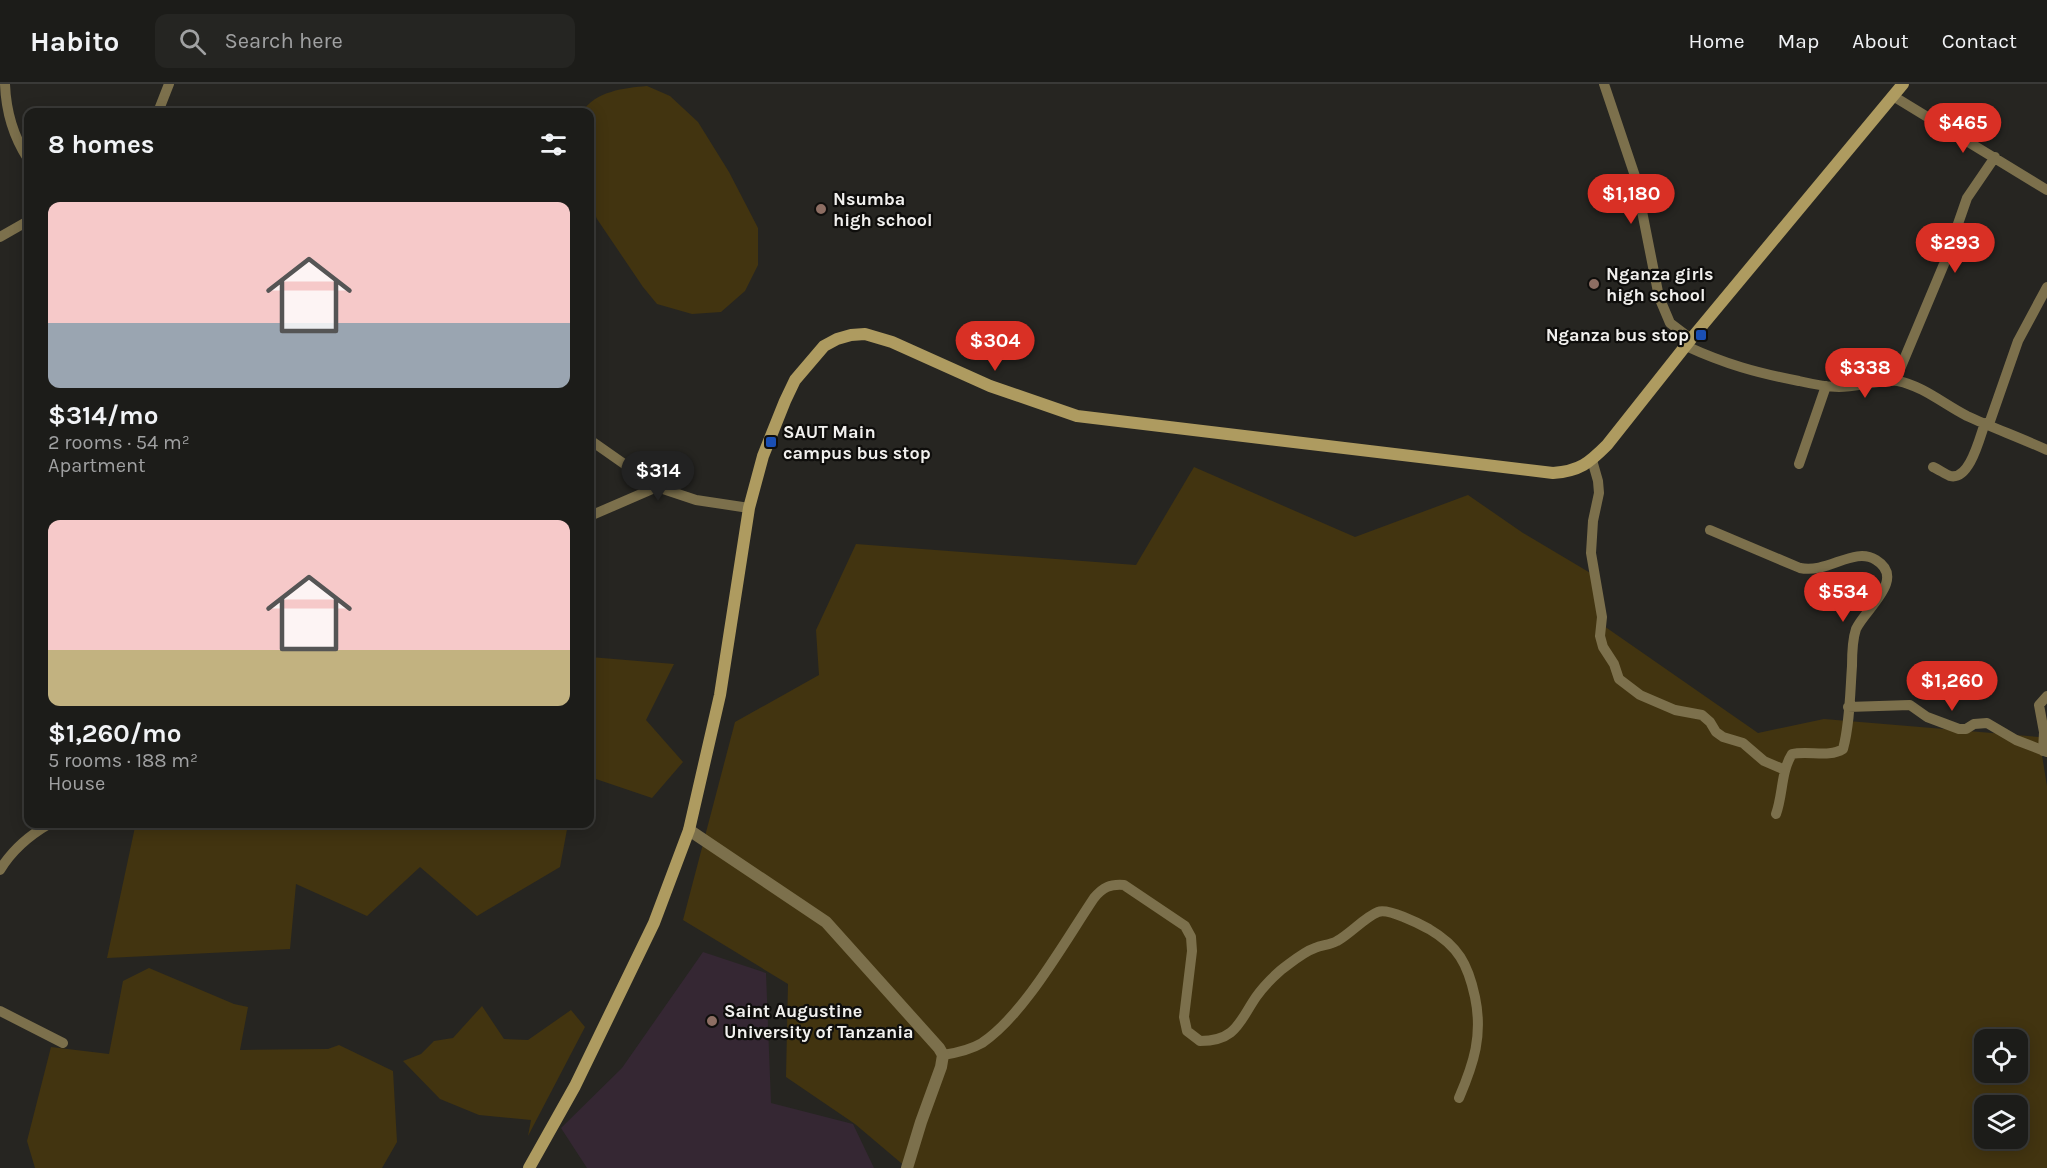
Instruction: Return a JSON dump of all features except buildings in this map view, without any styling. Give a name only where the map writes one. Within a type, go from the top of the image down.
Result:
[{"type":"main road","points":[[529,1168],[575,1086],[654,923],[689,830],[720,695],[749,508],[775,424],[795,380],[824,346],[837,339],[865,334],[892,342],[990,386],[1077,416],[1553,473],[1570,472],[1592,460],[1607,445],[1688,342],[1903,84]]},
{"type":"street","points":[[5,84],[10,119],[14,133],[24,152]]},
{"type":"street","points":[[160,108],[169,84]]},
{"type":"street","points":[[1604,84],[1635,176],[1659,297],[1670,323],[1688,342],[1743,369],[1826,386],[1860,386],[1895,381],[1916,387],[1968,416],[2047,450]]},
{"type":"street","points":[[1893,96],[2047,190]]},
{"type":"street","points":[[1895,381],[1944,264],[1967,198],[1995,157]]},
{"type":"street","points":[[0,237],[24,223]]},
{"type":"street","points":[[1933,467],[1951,476],[1958,476],[1968,468],[2018,341],[2047,287]]},
{"type":"street","points":[[1799,464],[1826,386]]},
{"type":"street","points":[[594,443],[657,487],[696,500],[749,508]]},
{"type":"street","points":[[1592,460],[1599,493],[1592,528],[1591,553],[1602,617],[1600,636],[1619,679],[1640,695],[1675,710],[1702,715],[1723,737],[1743,743],[1764,761],[1785,770]]},
{"type":"street","points":[[594,514],[657,487]]},
{"type":"street","points":[[1710,530],[1800,568],[1809,570],[1836,564],[1848,558],[1868,556],[1882,565],[1888,575],[1883,591],[1857,628],[1853,639],[1843,749],[1835,753],[1792,754],[1785,770],[1782,796],[1776,814]]},
{"type":"street","points":[[1848,707],[1910,705],[1927,717],[1959,729],[1987,723],[2016,740],[2045,752],[2039,705],[2047,696]]},
{"type":"street","points":[[0,870],[20,844],[43,828]]},
{"type":"street","points":[[689,830],[826,922],[916,1021],[943,1055],[907,1168]]},
{"type":"street","points":[[943,1055],[963,1052],[981,1043],[1001,1028],[1028,996],[1094,898],[1102,888],[1113,884],[1124,885],[1185,926],[1191,937],[1192,951],[1184,1017],[1187,1032],[1200,1041],[1218,1040],[1233,1032],[1257,996],[1279,972],[1314,948],[1335,942],[1380,911],[1389,911],[1422,925],[1446,939],[1467,966],[1478,1008],[1478,1036],[1472,1067],[1458,1098]]},
{"type":"street","points":[[0,1011],[63,1043]]},
{"type":"shaded area","points":[[647,86],[670,96],[698,122],[729,172],[758,228],[758,265],[745,291],[721,312],[692,314],[657,304],[643,287],[594,213],[594,108],[585,108],[595,99],[620,90]]},
{"type":"shaded area","points":[[1194,467],[1355,537],[1468,495],[1523,533],[1592,574],[1604,626],[1758,733],[1824,719],[2039,737],[2047,786],[2047,1168],[907,1168],[855,1124],[786,1077],[788,984],[683,920],[735,722],[819,675],[816,630],[856,544],[1136,565]]},
{"type":"shaded area","points":[[594,657],[674,664],[646,720],[683,762],[652,798],[594,778]]},
{"type":"shaded area","points":[[135,828],[567,828],[560,867],[477,916],[420,867],[367,916],[296,884],[290,949],[107,958]]},
{"type":"shaded area","name":"Saint Augustine University of Tanzania","points":[[703,952],[766,973],[771,1103],[853,1124],[874,1168],[587,1168],[561,1128],[622,1068]]},
{"type":"shaded area","points":[[149,968],[234,1004],[248,1007],[240,1050],[328,1049],[339,1045],[393,1071],[397,1142],[382,1168],[35,1168],[27,1141],[51,1047],[109,1054],[123,981]]},
{"type":"shaded area","points":[[482,1006],[504,1039],[528,1040],[571,1010],[585,1027],[528,1136],[531,1120],[479,1115],[440,1099],[403,1061],[421,1054],[434,1041],[453,1038]]},
{"type":"place","name":"Nsumba high school","points":[[821,209]]},
{"type":"place","name":"Nganza girls high school","points":[[1594,284]]},
{"type":"place","name":"Nganza bus stop","points":[[1701,335]]},
{"type":"place","name":"SAUT Main campus bus stop","points":[[771,442]]},
{"type":"place","name":"Saint Augustine University of Tanzania","points":[[712,1021]]}]
